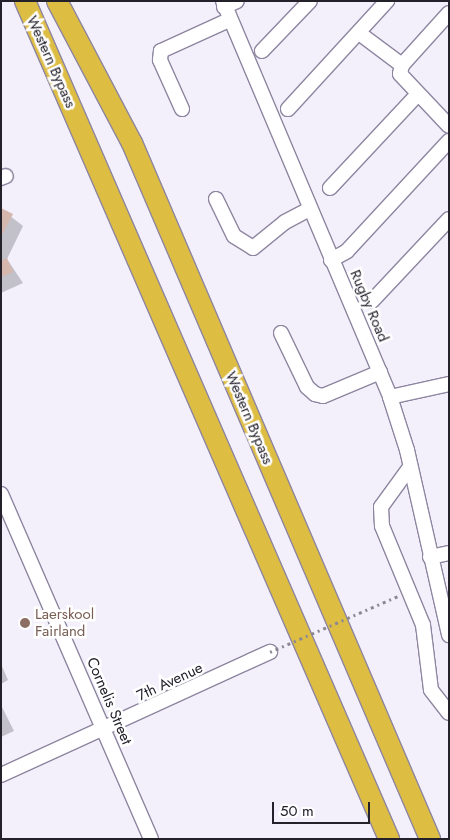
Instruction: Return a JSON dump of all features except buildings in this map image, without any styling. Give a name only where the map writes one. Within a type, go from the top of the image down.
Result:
[{"type":"highway","name":"Western Bypass","points":[[24,1],[389,839]]},
{"type":"highway","name":"Western Bypass","points":[[58,1],[132,143],[430,839]]},
{"type":"street","points":[[262,51],[310,1]]},
{"type":"street","points":[[288,109],[359,33],[383,3]]},
{"type":"street","points":[[182,109],[160,60],[161,51],[229,7]]},
{"type":"street","name":"Rugby Road","points":[[229,7],[309,209],[390,397],[410,467],[449,635]]},
{"type":"street","points":[[449,13],[402,65],[401,76],[449,126]]},
{"type":"street","points":[[359,33],[402,65]]},
{"type":"street","points":[[330,188],[418,94]]},
{"type":"street","points":[[331,260],[347,251],[449,141]]},
{"type":"street","points":[[216,199],[234,236],[254,248],[285,222],[309,209]]},
{"type":"street","points":[[372,301],[449,219]]},
{"type":"street","points":[[281,333],[307,387],[316,394],[323,396],[380,372]]},
{"type":"street","points":[[390,397],[449,384]]},
{"type":"street","points":[[410,467],[381,507],[382,526],[423,625],[431,690],[449,713]]},
{"type":"street","name":"Cornelis Street","points":[[1,494],[151,839]]},
{"type":"street","points":[[430,558],[449,553]]},
{"type":"street","name":"7th Avenue","points":[[1,775],[104,731],[270,652]]},
{"type":"path","points":[[270,652],[398,596]]},
{"type":"place","name":"Laerskool Fairland","points":[[25,623]]}]
